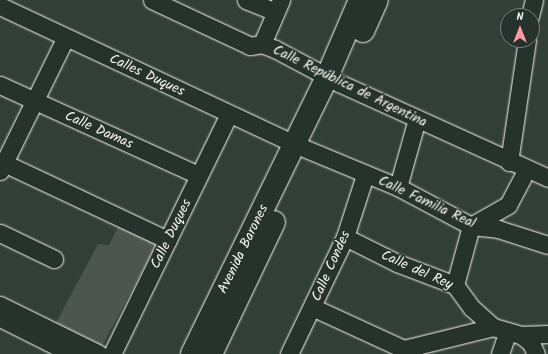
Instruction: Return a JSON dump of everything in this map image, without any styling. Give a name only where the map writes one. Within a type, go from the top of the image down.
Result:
[{"type":"main road","points":[[333,80],[360,0]]},
{"type":"main road","points":[[301,146],[333,80],[377,0]]},
{"type":"main road","name":"Avenida Barones","points":[[192,354],[301,146]]},
{"type":"main road","name":"Avenida Barones","points":[[210,354],[301,146]]},
{"type":"street","points":[[246,0],[278,6],[262,44]]},
{"type":"street","name":"Calle República de Argentina","points":[[164,2],[250,46],[262,44],[276,49],[333,80],[509,162],[548,178]]},
{"type":"street","name":"Calles Duques","points":[[0,6],[228,114],[301,146]]},
{"type":"street","points":[[66,37],[2,167],[168,240]]},
{"type":"street","points":[[509,162],[526,48]]},
{"type":"street","name":"Calle Damas","points":[[0,85],[198,175]]},
{"type":"street","name":"Calle Duques","points":[[112,354],[228,114]]},
{"type":"street","points":[[398,187],[417,119]]},
{"type":"street","name":"Calle Familia Real","points":[[301,146],[366,175],[398,187],[471,226],[498,229],[548,245]]},
{"type":"street","points":[[455,285],[471,226],[508,205],[527,169]]},
{"type":"street","name":"Calle Condes","points":[[289,354],[345,237],[366,175]]},
{"type":"street","points":[[0,233],[54,259]]},
{"type":"street","name":"Calle del Rey","points":[[345,237],[396,263],[455,285],[472,308],[508,331],[531,343],[536,354]]},
{"type":"street","points":[[0,305],[99,354]]},
{"type":"street","points":[[312,307],[409,352],[508,331],[548,334]]},
{"type":"street","points":[[0,318],[72,354]]},
{"type":"street","points":[[500,354],[508,331]]},
{"type":"street","points":[[543,354],[548,344]]},
{"type":"shaded area","points":[[120,223],[159,240],[102,346],[56,323],[98,244],[109,245]]}]
